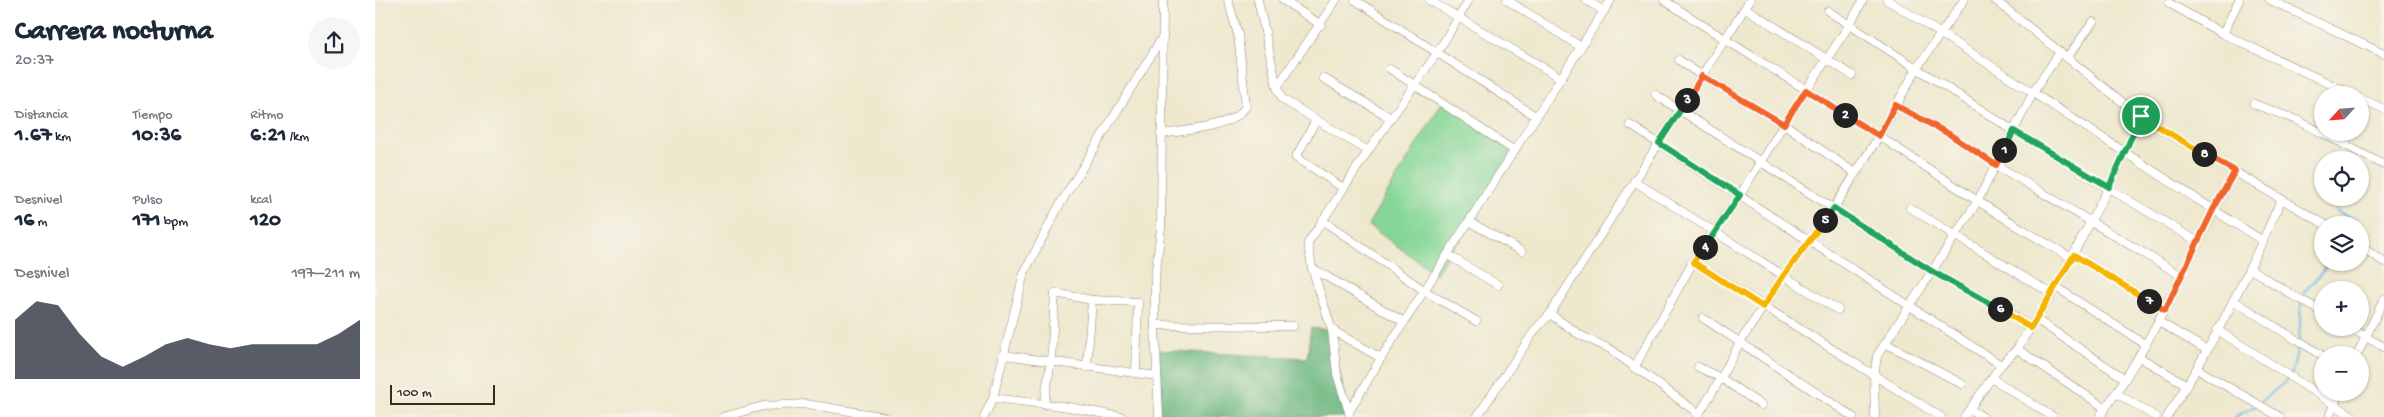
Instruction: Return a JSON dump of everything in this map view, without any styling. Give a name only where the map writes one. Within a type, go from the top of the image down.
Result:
[{"type":"street","points":[[1159,417],[1155,278],[1161,228],[1163,0]]},
{"type":"street","points":[[1161,134],[1222,124],[1241,114],[1246,106],[1238,35],[1228,0]]},
{"type":"street","points":[[1259,0],[1277,88],[1283,99],[1368,151]]},
{"type":"street","points":[[1283,0],[1321,25]]},
{"type":"street","points":[[1277,88],[1336,0]]},
{"type":"street","points":[[1355,0],[1537,117]]},
{"type":"street","points":[[1429,0],[1561,78]]},
{"type":"street","points":[[1350,414],[1337,374],[1332,330],[1312,268],[1308,243],[1368,151],[1437,53],[1469,0]]},
{"type":"street","points":[[1507,0],[1581,47]]},
{"type":"street","points":[[1587,0],[1604,11]]},
{"type":"street","points":[[1350,414],[1381,358],[1611,0]]},
{"type":"street","points":[[1664,0],[1725,41],[1879,136],[1977,202],[2165,310]]},
{"type":"street","points":[[1477,417],[1535,330],[1549,314],[1750,0]]},
{"type":"street","points":[[1635,368],[1693,262],[1716,232],[1759,162],[1851,24],[1863,0]]},
{"type":"street","points":[[1887,0],[2034,91],[2125,153],[2263,241]]},
{"type":"street","points":[[1549,314],[1580,335],[1610,349],[1698,415],[1739,344],[1784,275],[1811,242],[1834,208],[1879,136],[1917,68],[1942,34],[1963,0]]},
{"type":"street","points":[[1995,0],[2141,116],[2314,218]]},
{"type":"street","points":[[2223,34],[2239,0]]},
{"type":"street","points":[[2271,0],[2384,54]]},
{"type":"street","points":[[2169,3],[2223,34],[2335,86]]},
{"type":"street","points":[[1745,8],[1852,75]]},
{"type":"street","points":[[1828,11],[1851,24],[2014,131],[2198,242]]},
{"type":"street","points":[[2067,58],[2093,22]]},
{"type":"street","points":[[984,417],[993,398],[1024,273],[1059,206],[1163,36]]},
{"type":"street","points":[[1875,417],[1874,377],[1877,356],[1887,344],[1977,202],[2034,91],[2060,52]]},
{"type":"street","points":[[1679,60],[1702,76],[1784,124],[1855,173]]},
{"type":"street","points":[[1390,69],[1515,151]]},
{"type":"street","points":[[1323,78],[1391,118]]},
{"type":"street","points":[[1656,95],[1933,272],[2031,328]]},
{"type":"street","points":[[2369,102],[2384,109]]},
{"type":"street","points":[[2254,104],[2299,121],[2384,165]]},
{"type":"street","points":[[1895,105],[1949,134],[1996,165],[2182,276]]},
{"type":"street","points":[[1964,417],[1971,410],[2001,365],[2017,349],[2037,320],[2073,257],[2109,187],[2141,116]]},
{"type":"street","points":[[1317,120],[1296,157],[1343,188]]},
{"type":"street","points":[[1629,125],[2001,365]]},
{"type":"street","points":[[2099,417],[2139,357],[2159,322],[2213,210],[2235,171]]},
{"type":"street","points":[[1634,181],[1838,310]]},
{"type":"street","points":[[2167,417],[2207,350],[2263,241],[2281,200]]},
{"type":"street","points":[[1910,208],[1955,237],[2045,288],[2054,290],[2146,345]]},
{"type":"street","points":[[1322,220],[1425,291],[1476,321]]},
{"type":"street","points":[[1470,222],[1521,251]]},
{"type":"street","points":[[2369,252],[2384,262]]},
{"type":"street","points":[[1448,255],[1498,285]]},
{"type":"street","points":[[1693,262],[1874,377],[1941,417]]},
{"type":"street","points":[[1312,268],[1404,322]]},
{"type":"street","points":[[2249,268],[2314,307]]},
{"type":"street","points":[[1044,404],[1051,362],[1055,293],[1092,300],[1138,302],[1136,373]]},
{"type":"street","points":[[2369,328],[2384,299]]},
{"type":"street","points":[[1087,367],[1092,300]]},
{"type":"street","points":[[2233,300],[2314,350]]},
{"type":"street","points":[[1703,318],[1739,344],[1853,417]]},
{"type":"street","points":[[2037,320],[2124,378]]},
{"type":"street","points":[[2159,322],[2207,350]]},
{"type":"street","points":[[1155,325],[1293,326]]},
{"type":"street","points":[[1332,330],[1381,358]]},
{"type":"street","points":[[2217,330],[2333,406],[2353,417]]},
{"type":"street","points":[[2361,346],[2365,336],[2384,347]]},
{"type":"street","points":[[1887,344],[1962,384]]},
{"type":"street","points":[[2017,349],[2105,408]]},
{"type":"street","points":[[1004,355],[1157,376]]},
{"type":"street","points":[[2139,357],[2187,385]]},
{"type":"street","points":[[1698,367],[1721,378],[1761,405]]},
{"type":"street","points":[[2197,369],[2276,416]]},
{"type":"street","points":[[1993,379],[2053,417]]},
{"type":"street","points":[[2116,393],[2156,417]]},
{"type":"street","points":[[993,398],[1122,417]]},
{"type":"street","points":[[2329,417],[2335,401]]},
{"type":"street","points":[[723,417],[763,406],[806,404],[886,417]]},
{"type":"street","points":[[1971,410],[1983,417]]},
{"type":"green space","points":[[1442,103],[1515,151],[1436,274],[1368,225]]},
{"type":"green space","points":[[1311,328],[1332,330],[1334,350],[1350,417],[1159,417],[1155,350],[1307,358]]},
{"type":"waterway","points":[[2337,206],[2337,212],[2346,216]]},
{"type":"waterway","points":[[2259,403],[2284,383],[2292,373],[2299,341],[2304,292],[2323,271]]},
{"type":"waterway","points":[[2235,417],[2255,406]]},
{"type":"route","points":[[1702,76],[1784,124],[1806,90],[1879,136],[1895,105],[1949,134],[1996,165],[2014,131],[2109,187],[2141,116],[2235,171],[2213,210],[2165,310],[2074,255],[2031,328],[1933,272],[1834,208],[1811,242],[1784,275],[1763,307],[1693,262],[1716,232],[1740,195],[1659,143],[1702,76]]}]
